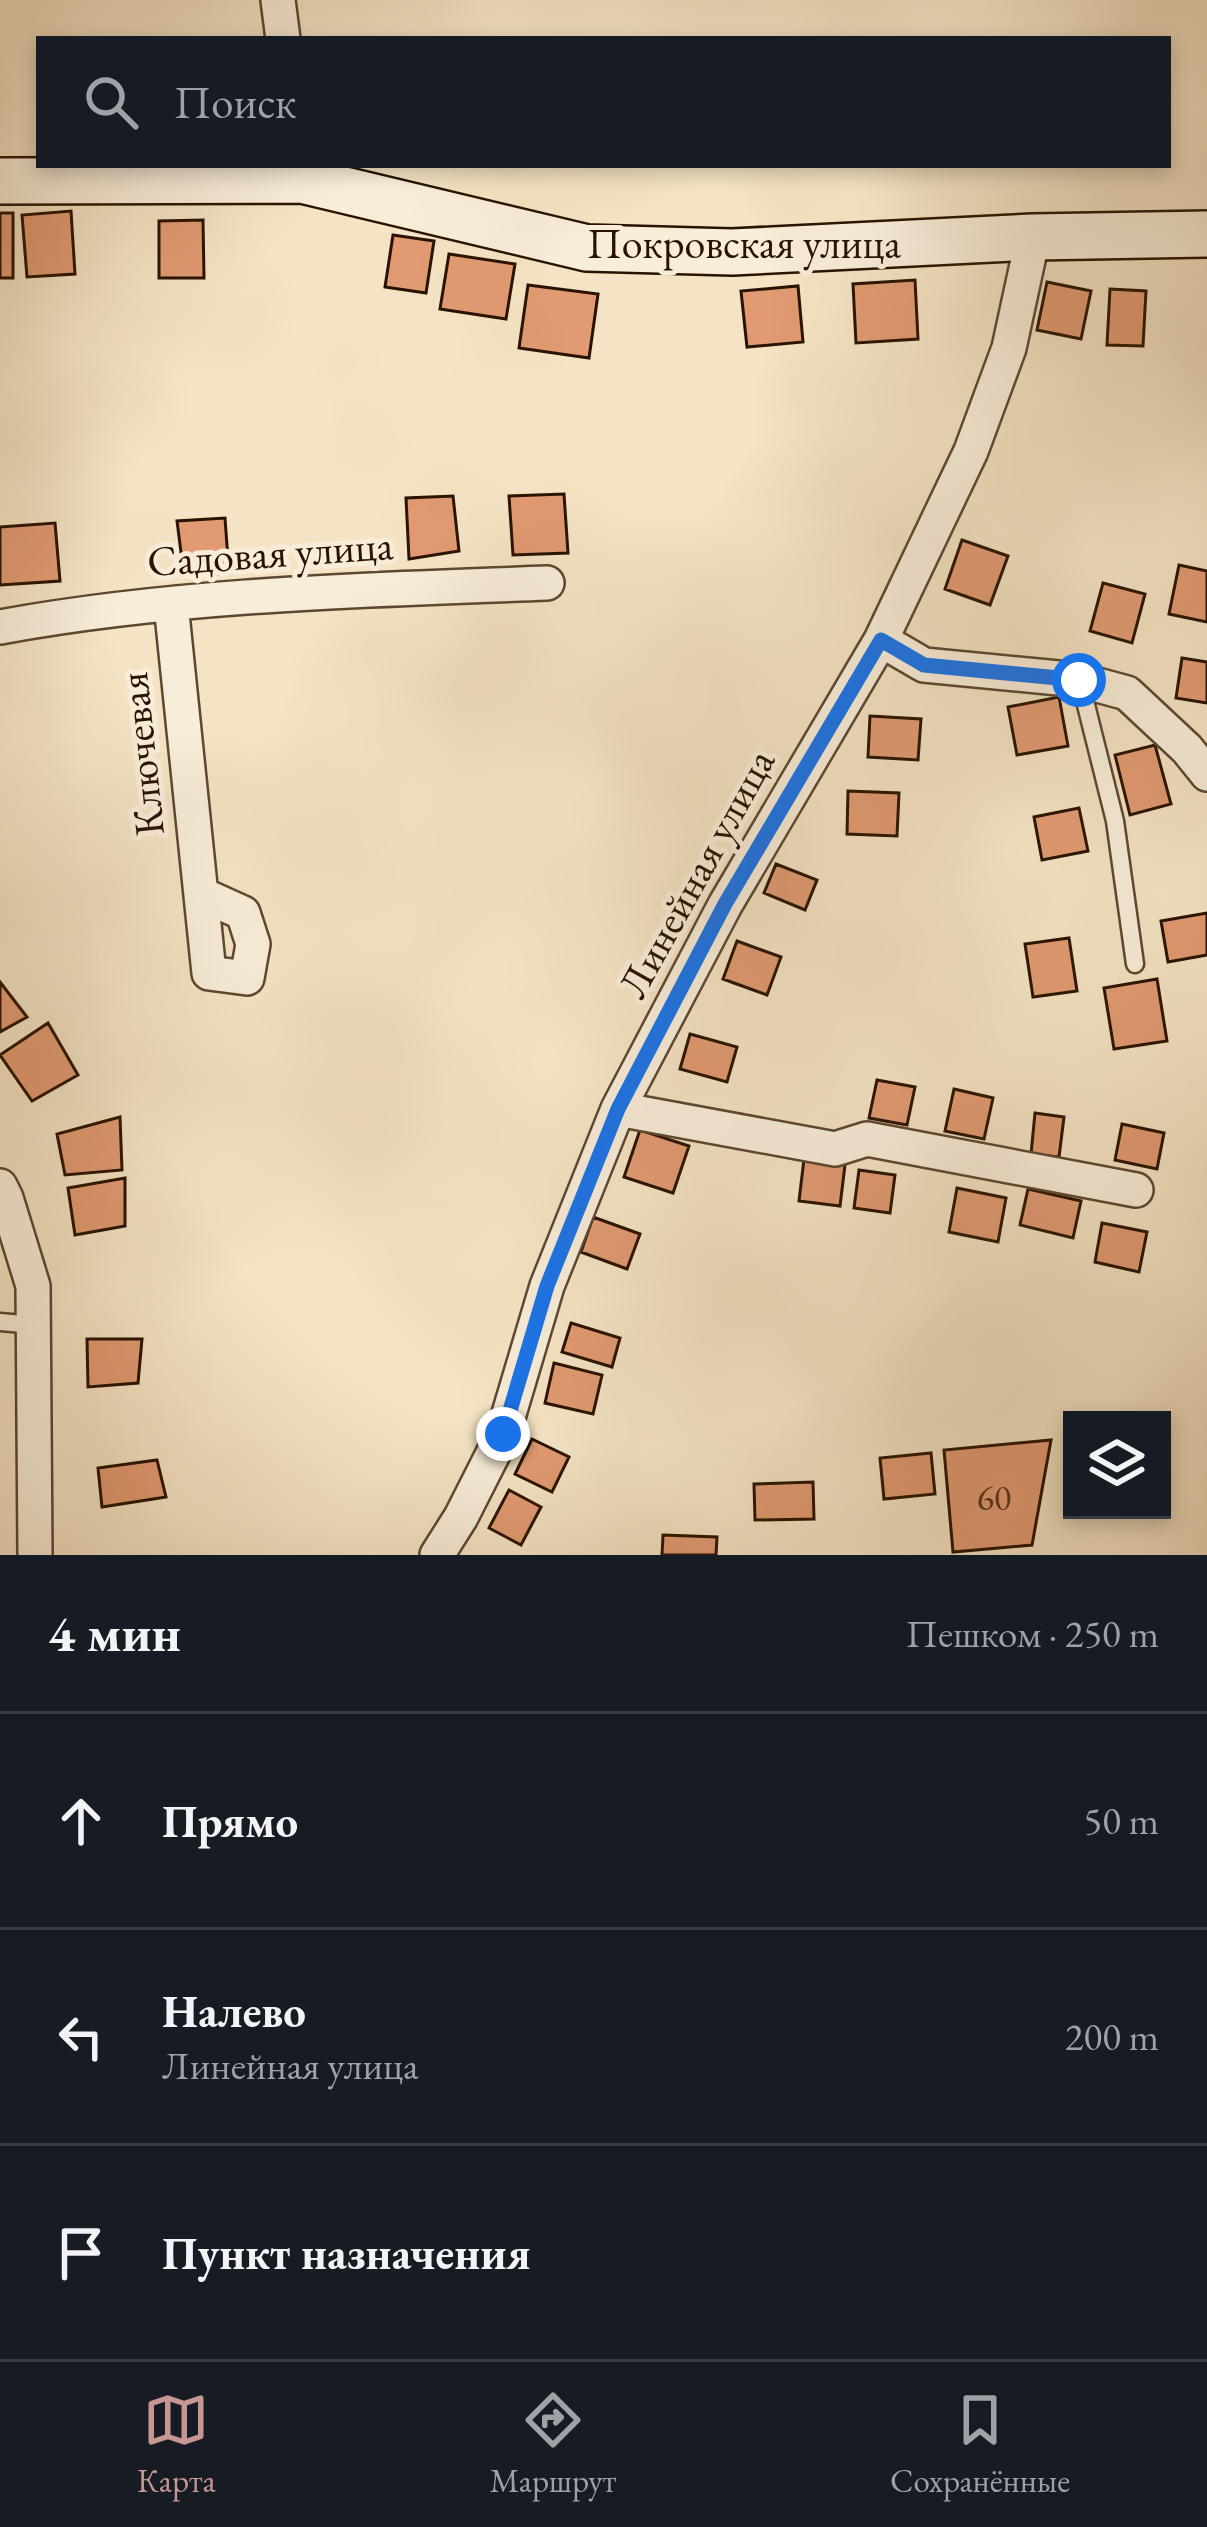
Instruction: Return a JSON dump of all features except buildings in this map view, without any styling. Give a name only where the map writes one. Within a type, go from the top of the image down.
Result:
[{"type":"street","points":[[278,0],[283,36]]},
{"type":"street","name":"Покровская улица","points":[[0,181],[301,173],[587,248],[732,252],[1207,234]]},
{"type":"street","name":"Линейная улица","points":[[437,1555],[503,1434],[547,1286],[618,1109],[725,904],[881,640],[971,452],[1009,348],[1033,237]]},
{"type":"street","name":"Садовая улица","points":[[0,627],[83,612],[318,592],[547,583]]},
{"type":"street","name":"Ключевая","points":[[171,604],[201,894]]},
{"type":"street","points":[[881,640],[924,665],[1079,680],[1127,693],[1207,774]]},
{"type":"street","points":[[618,1109],[836,1149],[867,1139],[1136,1190]]},
{"type":"street","points":[[0,1186],[33,1286],[17,1323],[35,1555]]},
{"type":"lane","points":[[1079,680],[1115,821],[1135,964]]},
{"type":"route","points":[[503,1434],[547,1286],[618,1109],[725,904],[881,640],[924,665],[1079,680]]}]
